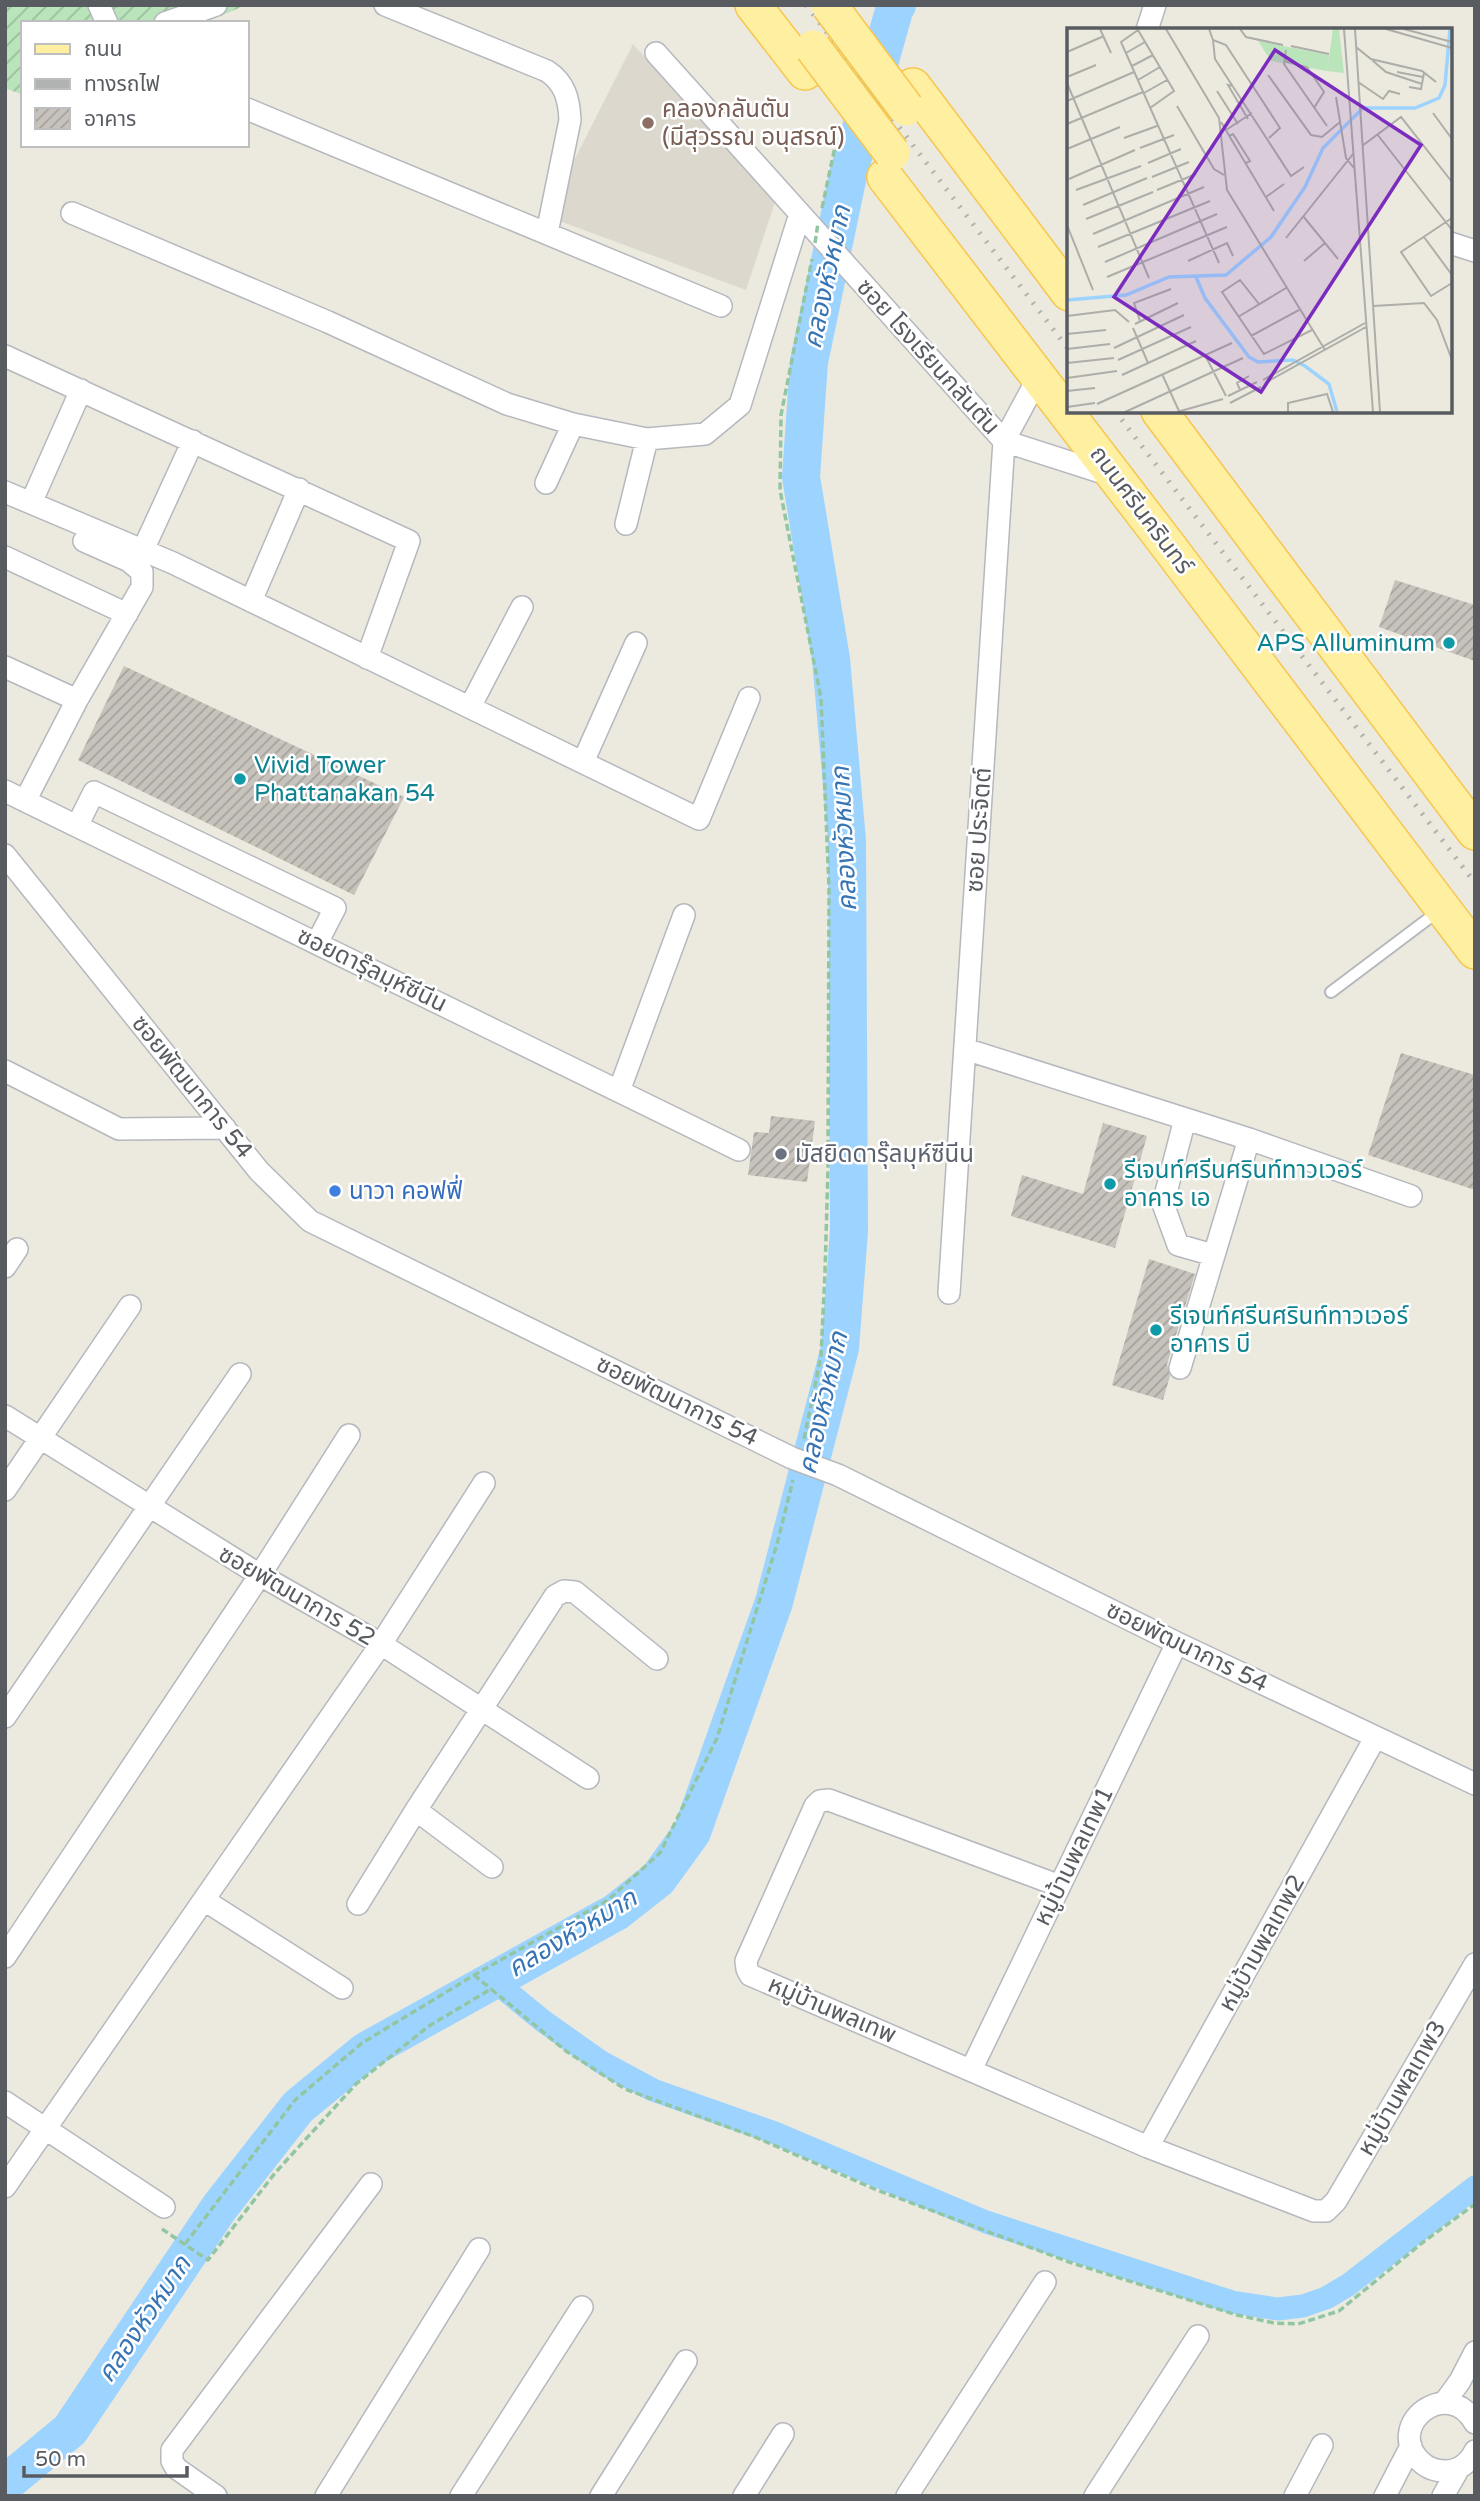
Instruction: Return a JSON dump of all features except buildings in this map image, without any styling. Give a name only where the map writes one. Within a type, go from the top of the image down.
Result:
[{"type":"main road","name":"ถนนศรีนครินทร์","points":[[753,5],[808,60],[888,165],[985,309],[1067,413]]},
{"type":"main road","points":[[781,5],[808,60]]},
{"type":"main road","points":[[829,5],[1061,274]]},
{"type":"main road","points":[[852,5],[909,97]]},
{"type":"main road","name":"ถนนศรีนครินทร์","points":[[1067,413],[1475,951]]},
{"type":"main road","points":[[1161,413],[1475,832]]},
{"type":"street","points":[[99,5],[106,21]]},
{"type":"street","points":[[171,21],[216,5]]},
{"type":"street","points":[[385,5],[547,71],[563,86],[570,120],[547,233]]},
{"type":"street","points":[[1148,28],[1155,5]]},
{"type":"street","name":"ซอย โรงเรียนกลันตัน","points":[[656,53],[1004,441]]},
{"type":"street","points":[[248,108],[721,306]]},
{"type":"street","points":[[72,214],[328,322],[507,404],[573,424],[647,439],[705,434],[740,405],[814,230]]},
{"type":"street","points":[[1452,244],[1475,251]]},
{"type":"street","points":[[5,356],[409,541],[368,658]]},
{"type":"street","name":"ซอย ประจิตต์","points":[[950,1293],[1004,441],[1039,376]]},
{"type":"street","points":[[31,503],[81,390]]},
{"type":"street","points":[[546,483],[573,424]]},
{"type":"street","points":[[626,524],[647,439]]},
{"type":"street","points":[[143,550],[193,441]]},
{"type":"street","points":[[1004,441],[1115,476]]},
{"type":"street","points":[[251,601],[299,489]]},
{"type":"street","points":[[5,492],[143,550],[699,819],[749,698]]},
{"type":"street","points":[[5,506],[129,561],[142,572],[142,587],[77,700],[25,800]]},
{"type":"street","points":[[5,557],[127,614]]},
{"type":"street","points":[[470,707],[522,607]]},
{"type":"street","points":[[583,762],[636,643]]},
{"type":"street","points":[[5,667],[77,700]]},
{"type":"street","name":"ซอยดารุ๊ลมุห์ซีนีน","points":[[5,791],[739,1150]]},
{"type":"street","points":[[77,826],[94,792],[335,908],[317,943]]},
{"type":"street","name":"ซอยพัฒนาการ 54","points":[[5,855],[259,1171],[310,1221],[796,1462],[838,1475],[1177,1643],[1475,1784]]},
{"type":"street","points":[[619,1091],[684,915]]},
{"type":"street","points":[[965,1049],[1249,1139],[1411,1196]]},
{"type":"street","points":[[5,1071],[119,1129],[225,1128]]},
{"type":"street","points":[[1185,1119],[1163,1204],[1178,1245],[1213,1255]]},
{"type":"street","points":[[1180,1368],[1249,1139]]},
{"type":"street","points":[[5,1490],[130,1306]]},
{"type":"street","points":[[5,1717],[240,1374]]},
{"type":"street","name":"ซอยพัฒนาการ 52","points":[[5,1416],[260,1575],[381,1644],[588,1777]]},
{"type":"street","points":[[5,1957],[260,1575],[349,1435]]},
{"type":"street","points":[[5,2187],[381,1644],[484,1483]]},
{"type":"street","points":[[358,1904],[555,1596],[564,1591],[575,1592],[657,1659]]},
{"type":"street","name":"หมู่บ้านพลเทพ1","points":[[971,2070],[1177,1643]]},
{"type":"street","name":"หมู่บ้านพลเทพ2","points":[[1148,2147],[1375,1738]]},
{"type":"street","name":"หมู่บ้านพลเทพ","points":[[1060,1886],[829,1800],[820,1801],[815,1806],[746,1961],[747,1969],[750,1975],[1148,2147],[1314,2211],[1326,2211]]},
{"type":"street","points":[[416,1810],[492,1867]]},
{"type":"street","points":[[204,1900],[342,1988]]},
{"type":"street","name":"หมู่บ้านพลเทพ3","points":[[1326,2211],[1336,2201],[1475,1964]]},
{"type":"street","points":[[5,2102],[163,2207]]},
{"type":"street","points":[[216,2496],[176,2468],[172,2461],[172,2450],[371,2184]]},
{"type":"street","points":[[326,2496],[479,2249]]},
{"type":"street","points":[[909,2495],[1045,2282]]},
{"type":"street","points":[[461,2496],[582,2306]]},
{"type":"street","points":[[1095,2496],[1198,2336]]},
{"type":"street","points":[[1444,2403],[1460,2381],[1475,2352]]},
{"type":"street","points":[[601,2496],[686,2361]]},
{"type":"street","points":[[1459,2468],[1435,2470],[1424,2465],[1416,2457],[1409,2436],[1417,2416],[1434,2404],[1444,2403],[1463,2408],[1473,2415]]},
{"type":"street","points":[[744,2496],[783,2434]]},
{"type":"street","points":[[1295,2496],[1322,2445]]},
{"type":"street","points":[[1385,2496],[1411,2446]]},
{"type":"street","points":[[1443,2496],[1459,2468],[1475,2451]]},
{"type":"lane","points":[[1331,992],[1443,908]]},
{"type":"path","points":[[821,210],[836,142]]},
{"type":"path","points":[[185,2245],[295,2100],[362,2043],[474,1975],[608,1900],[660,1853],[718,1738],[777,1544],[811,1411],[821,1356],[828,1168],[829,888],[821,698],[780,490],[779,458],[781,415],[813,257]]},
{"type":"path","points":[[474,1975],[566,2051],[625,2089],[755,2137],[877,2190],[1072,2263],[1237,2315],[1274,2323],[1298,2323],[1339,2311],[1422,2243],[1475,2204]]},
{"type":"path","points":[[163,2207],[158,2226],[208,2260],[275,2173],[356,2084],[429,2026],[491,1989]]},
{"type":"shaded area","name":"คลองกลันตัน (มีสุวรรณ อนุสรณ์)","points":[[633,44],[775,202],[746,290],[546,216]]},
{"type":"green space","points":[[5,5],[246,5],[209,21],[21,21],[21,94],[5,88]]},
{"type":"waterway","name":"คลองหัวหมาก","points":[[5,2484],[70,2430],[219,2208],[298,2107],[366,2051],[616,1912],[658,1879],[692,1832],[774,1602],[840,1348],[849,1231],[847,841],[831,659],[801,477],[809,362],[848,175],[897,5]]},
{"type":"waterway","points":[[493,1980],[543,2021],[601,2062],[653,2090],[775,2133],[986,2222],[1232,2302],[1278,2309],[1303,2306],[1326,2298],[1348,2285],[1475,2187]]},
{"type":"railway","points":[[806,5],[1067,347]]},
{"type":"railway","points":[[1117,413],[1475,883]]},
{"type":"place","name":"คลองกลันตัน (มีสุวรรณ อนุสรณ์)","points":[[648,123]]},
{"type":"place","name":"APS Alluminum","points":[[1449,643]]},
{"type":"place","name":"Vivid Tower Phattanakan 54","points":[[240,779]]},
{"type":"place","name":"มัสยิดดารุ๊ลมุห์ซีนีน","points":[[781,1154]]},
{"type":"place","name":"รีเจนท์ศรีนศรินท์ทาวเวอร์ อาคาร เอ","points":[[1110,1184]]},
{"type":"place","name":"นาวา คอฟฟี่","points":[[335,1191]]},
{"type":"place","name":"รีเจนท์ศรีนศรินท์ทาวเวอร์ อาคาร บี","points":[[1156,1330]]}]
